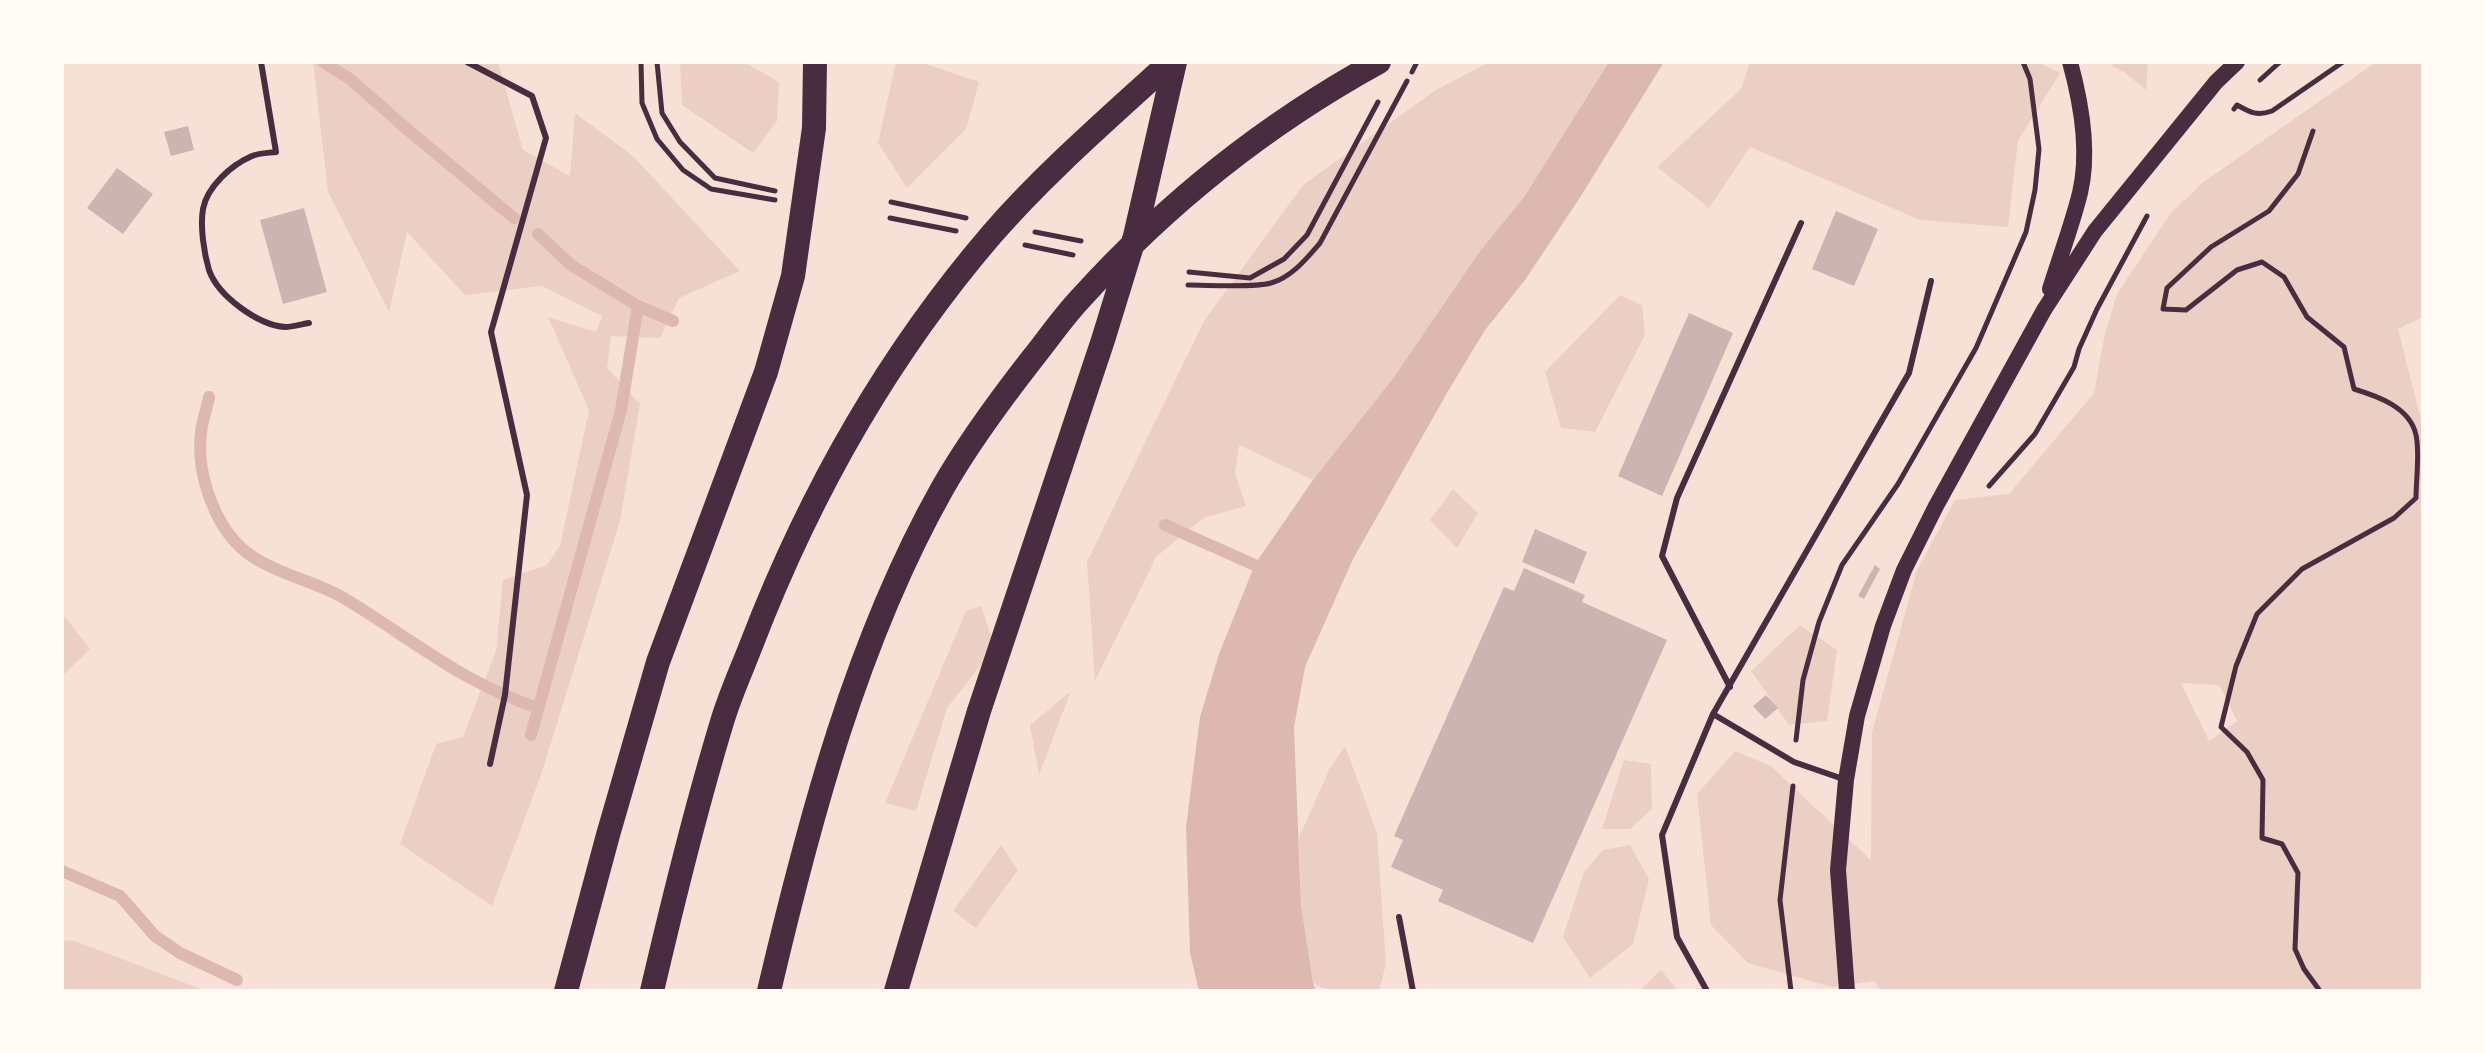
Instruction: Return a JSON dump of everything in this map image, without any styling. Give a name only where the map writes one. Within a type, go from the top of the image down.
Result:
[{"type":"highway","points":[[566,991],[658,662],[766,372],[793,276],[814,128],[815,62]]},
{"type":"highway","points":[[652,991],[681,870],[723,719],[775,583],[828,473],[901,351],[992,234],[1070,153],[1173,62]]},
{"type":"highway","points":[[896,991],[979,711],[1135,236],[1173,62]]},
{"type":"highway","points":[[769,991],[788,908],[839,729],[891,593],[942,488],[1001,399],[1080,298],[1160,219],[1234,154],[1379,62]]},
{"type":"main road","points":[[2044,310],[2081,190],[2084,143],[2077,87],[2070,62]]},
{"type":"main road","points":[[1847,991],[1838,870],[1846,780],[1857,716],[1883,626],[1904,570],[2044,310],[2095,231],[2216,82],[2237,62]]},
{"type":"lane","points":[[261,62],[276,152],[253,156],[214,185],[203,208],[210,273],[229,298],[255,318],[284,327],[309,323]]},
{"type":"lane","points":[[467,62],[532,96],[546,138],[491,332],[527,495],[505,695],[490,764]]},
{"type":"lane","points":[[1730,687],[1662,556],[1677,498],[1801,223]]},
{"type":"lane","points":[[1707,991],[1677,937],[1662,835],[1713,714],[1909,373],[1931,281]]},
{"type":"lane","points":[[1713,714],[1794,762],[1846,780]]},
{"type":"lane","points":[[1399,917],[1413,991]]},
{"type":"path","points":[[641,62],[642,103],[657,139],[683,170],[711,189],[777,200]]},
{"type":"path","points":[[657,62],[662,113],[680,142],[715,178],[776,191]]},
{"type":"path","points":[[1188,285],[1270,284],[1301,265],[1320,243],[1417,62]]},
{"type":"path","points":[[1797,724],[1807,665],[1819,622],[1842,565],[1898,484],[1976,348],[2026,232],[2039,149],[2030,79],[2023,62]]},
{"type":"path","points":[[2228,115],[2237,105],[2252,114],[2272,111],[2343,62]]},
{"type":"path","points":[[1189,272],[1250,278],[1284,259],[1307,235],[1385,89]]},
{"type":"path","points":[[2313,131],[2298,174],[2269,211],[2211,247],[2167,288],[2163,309],[2186,310],[2237,270],[2262,262],[2284,277],[2307,317],[2344,347],[2354,389],[2377,396],[2404,413],[2416,434],[2419,499],[2394,518],[2302,569],[2257,614],[2236,666],[2221,727],[2247,752],[2263,780],[2262,838],[2282,844],[2298,873],[2295,949],[2304,969],[2320,991]]},
{"type":"path","points":[[1989,486],[2035,434],[2074,367],[2097,309],[2151,207]]},
{"type":"path","points":[[1791,991],[1780,900],[1792,802]]},
{"type":"shaded area","points":[[313,62],[498,62],[523,150],[570,176],[575,113],[633,156],[740,271],[679,298],[660,338],[611,336],[607,368],[640,404],[620,521],[540,778],[492,906],[400,844],[436,744],[463,737],[496,651],[503,580],[547,565],[560,546],[589,410],[548,317],[596,332],[602,316],[542,286],[465,295],[407,232],[389,312],[328,192]]},
{"type":"shaded area","points":[[680,62],[744,62],[779,82],[777,121],[753,153],[682,105]]},
{"type":"shaded area","points":[[896,62],[920,62],[979,82],[966,129],[907,188],[878,143]]},
{"type":"shaded area","points":[[1489,62],[1609,62],[1524,197],[1480,251],[1394,377],[1313,480],[1239,445],[1235,473],[1246,506],[1203,518],[1156,557],[1095,681],[1087,562],[1204,321],[1303,185],[1436,90]]},
{"type":"shaded area","points":[[1609,62],[1664,62],[1579,199],[1525,280],[1485,330],[1447,393],[1353,559],[1305,667],[1294,727],[1301,905],[1316,991],[1199,991],[1190,953],[1186,827],[1200,717],[1219,654],[1255,564],[1313,480],[1394,377],[1480,251],[1524,197]]},
{"type":"shaded area","points":[[1750,62],[2037,62],[2060,73],[2018,141],[2008,227],[1920,220],[1750,147],[1709,208],[1657,167],[1741,89]]},
{"type":"shaded area","points":[[2114,62],[2148,62],[2146,90],[2112,66]]},
{"type":"shaded area","points":[[2376,62],[2423,62],[2423,317],[2398,329],[2423,428],[2423,991],[1881,991],[1875,981],[1832,987],[1748,963],[1711,925],[1697,794],[1735,751],[1771,766],[1871,860],[1872,732],[1917,570],[1955,500],[2009,494],[2094,393],[2105,333],[2117,294],[2170,214],[2202,183]],"holes":[[[2181,683],[2219,685],[2237,721],[2209,741]]]},
{"type":"shaded area","points":[[1620,295],[1642,305],[1645,335],[1595,432],[1561,428],[1545,372]]},
{"type":"shaded area","points":[[1453,489],[1478,513],[1457,548],[1430,520]]},
{"type":"shaded area","points":[[981,606],[995,647],[947,708],[916,811],[885,803],[966,611]]},
{"type":"shaded area","points":[[62,613],[90,649],[62,676]]},
{"type":"shaded area","points":[[1800,625],[1837,650],[1827,721],[1789,725],[1751,671]]},
{"type":"shaded area","points":[[1071,691],[1039,775],[1030,725]]},
{"type":"shaded area","points":[[1345,746],[1377,833],[1386,964],[1379,991],[1330,991],[1313,983],[1301,905],[1299,837],[1330,768]]},
{"type":"shaded area","points":[[1624,760],[1651,764],[1652,809],[1630,829],[1602,829]]},
{"type":"shaded area","points":[[1001,845],[1018,870],[976,928],[953,911]]},
{"type":"shaded area","points":[[1630,845],[1649,879],[1633,944],[1590,978],[1563,937],[1584,872],[1603,850]]},
{"type":"shaded area","points":[[62,940],[75,941],[206,991],[62,991]]},
{"type":"shaded area","points":[[1661,970],[1678,991],[1643,991],[1641,989]]},
{"type":"building","points":[[188,126],[194,150],[171,156],[164,132]]},
{"type":"building","points":[[117,168],[153,194],[123,234],[87,208]]},
{"type":"building","points":[[304,208],[327,292],[283,304],[260,220]]},
{"type":"building","points":[[1836,211],[1878,229],[1854,286],[1812,269]]},
{"type":"building","points":[[1689,313],[1733,333],[1662,496],[1618,476]]},
{"type":"building","points":[[1535,529],[1587,552],[1574,584],[1522,562]]},
{"type":"building","points":[[1875,565],[1880,569],[1864,599],[1858,596]]},
{"type":"building","points":[[1524,568],[1585,595],[1582,602],[1667,640],[1533,943],[1438,901],[1443,890],[1391,867],[1403,840],[1394,836],[1504,587],[1514,591]]},
{"type":"building","points":[[1766,695],[1778,708],[1765,719],[1753,706]]},
{"type":"waterway","points":[[323,62],[350,79],[514,218]]},
{"type":"waterway","points":[[538,234],[571,265],[638,306],[673,321]]},
{"type":"waterway","points":[[531,735],[621,410],[638,306]]},
{"type":"waterway","points":[[209,397],[201,433],[202,467],[211,502],[240,547],[264,564],[347,600],[439,660],[486,686],[538,708]]},
{"type":"waterway","points":[[1165,525],[1268,571]]},
{"type":"waterway","points":[[62,871],[120,896],[155,936],[180,953],[237,980]]}]
